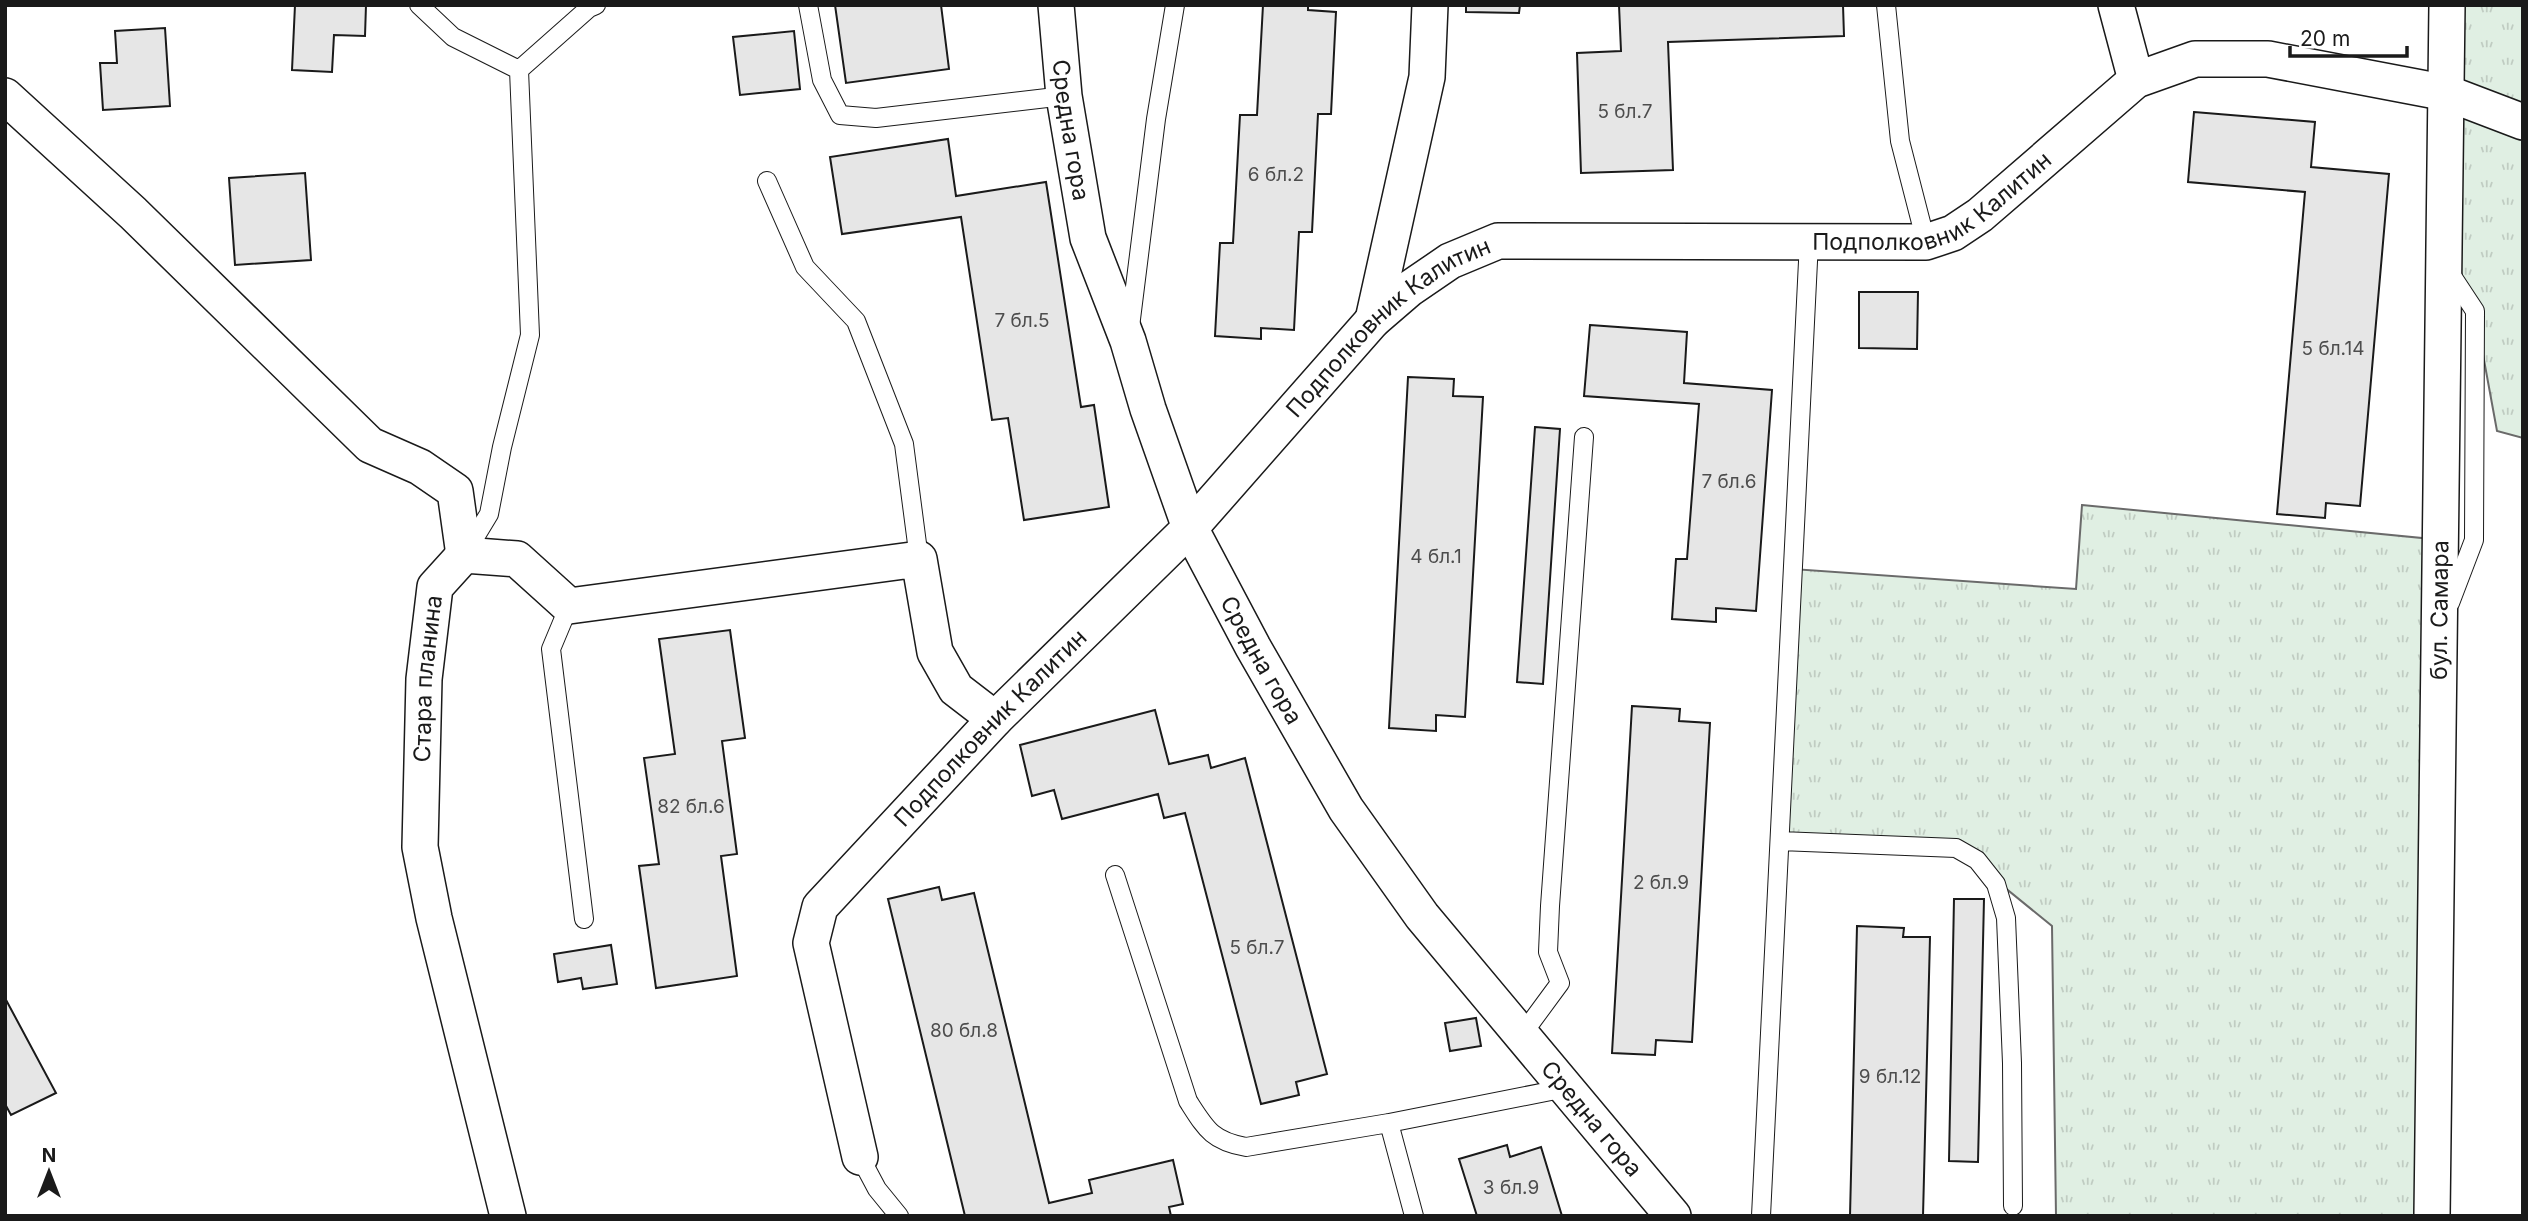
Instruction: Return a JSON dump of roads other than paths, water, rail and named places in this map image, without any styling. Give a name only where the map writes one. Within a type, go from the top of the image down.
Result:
[{"type":"street","name":"Средна гора","points":[[1056,5],[1064,96],[1088,237],[1128,341],[1148,409],[1190,528],[1253,648],[1346,809],[1422,916],[1673,1216]]},
{"type":"street","points":[[1373,320],[1427,77],[1430,5]]},
{"type":"street","name":"бул. Самара","points":[[2432,1216],[2446,267],[2447,5]]},
{"type":"street","points":[[2114,8],[2136,80]]},
{"type":"street","name":"Подполковник Калитин","points":[[860,1157],[811,943],[820,907],[995,719],[1190,528],[1373,320],[1409,289],[1450,261],[1499,241],[1926,242],[1953,233],[1980,215],[2136,80],[2195,59],[2268,59],[2447,93],[2523,122]]},
{"type":"street","points":[[5,96],[133,213],[370,445],[420,467],[455,491],[464,555],[517,559],[569,606],[919,559],[935,652],[956,689],[995,719]]},
{"type":"street","name":"Стара планина","points":[[464,555],[435,587],[424,679],[420,847],[434,918],[508,1216]]},
{"type":"lane","points":[[419,5],[453,37],[519,70]]},
{"type":"lane","points":[[519,70],[589,8],[596,5]]},
{"type":"lane","points":[[808,5],[822,80],[840,116],[876,118],[1064,96]]},
{"type":"lane","points":[[1128,341],[1156,119],[1175,5]]},
{"type":"lane","points":[[1886,5],[1900,141],[1926,242]]},
{"type":"lane","points":[[464,555],[489,514],[502,447],[530,335],[519,70]]},
{"type":"lane","points":[[767,181],[805,267],[856,321],[904,444],[919,559]]},
{"type":"lane","points":[[1761,1216],[1808,241]]},
{"type":"lane","points":[[1521,1036],[1560,983],[1548,952],[1549,906],[1584,437]]},
{"type":"lane","points":[[569,606],[551,649],[584,919]]},
{"type":"lane","points":[[1780,841],[1956,848],[1977,860],[1996,884],[2007,918],[2013,1206]]},
{"type":"lane","points":[[1115,875],[1188,1101],[1208,1132],[1227,1144],[1246,1147],[1389,1123],[1566,1088]]},
{"type":"lane","points":[[1389,1123],[1414,1216]]},
{"type":"lane","points":[[860,1157],[877,1189],[899,1216]]}]
